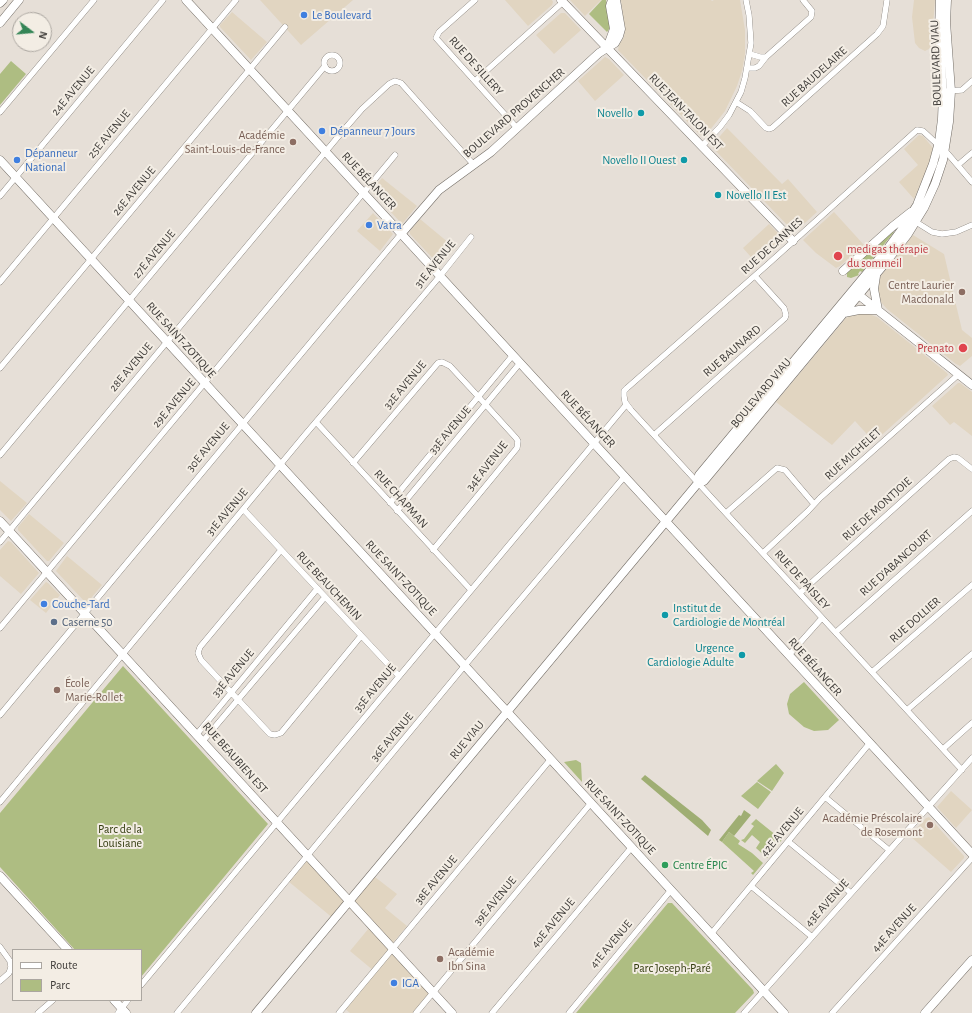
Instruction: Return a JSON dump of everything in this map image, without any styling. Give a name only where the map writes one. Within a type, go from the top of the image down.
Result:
[{"type":"street","points":[[0,3],[3,0]]},
{"type":"street","points":[[0,23],[19,0]]},
{"type":"street","points":[[0,112],[94,0]]},
{"type":"street","name":"24E AVENUE","points":[[0,196],[163,0]]},
{"type":"street","name":"RUE BÉLANGER","points":[[186,0],[594,442],[928,808],[972,854]]},
{"type":"street","name":"25E AVENUE","points":[[0,282],[236,0]]},
{"type":"street","name":"RUE DE SILLERY","points":[[475,0],[438,32],[436,36],[517,128]]},
{"type":"street","name":"BOULEVARD PROVENCHER","points":[[607,48],[614,29],[610,6],[612,0]]},
{"type":"street","name":"BOULEVARD PROVENCHER","points":[[434,194],[474,164],[607,48],[616,43],[621,25],[616,0]]},
{"type":"street","points":[[702,146],[724,123],[743,87],[750,54],[751,31],[746,0]]},
{"type":"street","points":[[748,68],[757,67],[766,57],[812,16],[812,11],[803,0]]},
{"type":"street","name":"RUE BAUDELAIRE","points":[[736,102],[750,110],[768,129],[772,128],[877,34],[883,26],[887,0]]},
{"type":"street","name":"BOULEVARD VIAU","points":[[940,0],[939,22],[947,91]]},
{"type":"street","name":"BOULEVARD VIAU","points":[[941,149],[914,211],[898,236],[856,293],[699,475],[698,483],[704,481],[844,313],[856,293],[877,274],[916,222],[934,184],[941,149],[942,119],[947,91],[946,22],[948,0]]},
{"type":"street","points":[[476,82],[562,1]]},
{"type":"street","name":"RUE JEAN-TALON EST","points":[[562,1],[793,241]]},
{"type":"street","name":"26E AVENUE","points":[[0,368],[285,27]]},
{"type":"street","points":[[750,54],[760,58],[766,57]]},
{"type":"street","name":"27E AVENUE","points":[[0,455],[325,66]]},
{"type":"street","name":"28E AVENUE","points":[[0,542],[362,109],[389,84],[396,81],[402,85],[474,164]]},
{"type":"street","points":[[947,91],[962,90],[972,81]]},
{"type":"street","name":"RUE DE CANNES","points":[[626,404],[624,394],[627,388],[755,276],[916,131],[923,131],[972,182]]},
{"type":"street","points":[[958,166],[972,153]]},
{"type":"street","name":"29E AVENUE","points":[[0,628],[205,384],[395,154]]},
{"type":"street","name":"RUE SAINT-ZOTIQUE","points":[[0,160],[435,633],[464,667],[784,1013]]},
{"type":"street","name":"30E AVENUE","points":[[0,716],[434,194]]},
{"type":"street","name":"BOULEVARD VIAU","points":[[843,271],[892,227],[914,211]]},
{"type":"street","points":[[916,222],[932,232],[942,234],[962,230],[972,225]]},
{"type":"street","points":[[892,227],[899,229],[898,236]]},
{"type":"street","name":"31E AVENUE","points":[[0,802],[471,237]]},
{"type":"street","points":[[877,274],[874,289],[878,310]]},
{"type":"street","name":"RUE BAUNARD","points":[[654,435],[785,318],[786,311],[784,308],[755,276]]},
{"type":"street","points":[[856,293],[972,385]]},
{"type":"street","points":[[844,313],[858,310],[878,310]]},
{"type":"street","name":"33E AVENUE","points":[[390,503],[513,355]]},
{"type":"street","name":"32E AVENUE","points":[[353,463],[438,364],[442,362],[450,366],[478,397]]},
{"type":"street","name":"33E AVENUE","points":[[397,511],[520,363]]},
{"type":"street","name":"RUE MICHELET","points":[[763,552],[814,504],[959,374]]},
{"type":"street","name":"34E AVENUE","points":[[433,550],[517,448],[518,441],[516,438],[478,397]]},
{"type":"street","name":"RUE DE PAISLEY","points":[[626,404],[962,770]]},
{"type":"street","name":"35E AVENUE","points":[[142,984],[470,589],[626,404]]},
{"type":"street","name":"RUE CHAPMAN","points":[[316,422],[470,589]]},
{"type":"street","name":"RUE DE MONTJOIE","points":[[800,593],[949,459],[954,457],[958,458],[972,469]]},
{"type":"street","points":[[726,513],[777,468],[785,470],[814,504]]},
{"type":"street","name":"36E AVENUE","points":[[177,1013],[464,667],[625,476]]},
{"type":"street","name":"RUE VIAU","points":[[256,1013],[698,483]]},
{"type":"street","name":"RUE BEAUCHEMIN","points":[[244,510],[399,676]]},
{"type":"street","name":"RUE D'ABANCOURT","points":[[836,632],[972,511]]},
{"type":"street","name":"RUE BEAUBIEN EST","points":[[0,521],[204,741],[452,1013]]},
{"type":"street","points":[[281,550],[200,647],[198,654],[201,660],[270,734],[281,734],[361,636]]},
{"type":"street","name":"RUE DOLLIER","points":[[872,672],[972,585]]},
{"type":"street","name":"33E AVENUE","points":[[196,734],[317,589]]},
{"type":"street","name":"33E AVENUE","points":[[204,741],[325,597]]},
{"type":"street","points":[[789,655],[822,618]]},
{"type":"street","points":[[907,710],[972,654]]},
{"type":"street","points":[[943,748],[972,723]]},
{"type":"street","name":"42E AVENUE","points":[[711,934],[870,744]]},
{"type":"street","name":"43E AVENUE","points":[[744,1013],[811,936],[972,758]]},
{"type":"street","name":"38E AVENUE","points":[[339,1013],[550,760]]},
{"type":"street","points":[[825,797],[889,850]]},
{"type":"street","name":"39E AVENUE","points":[[416,1013],[591,803]]},
{"type":"street","points":[[788,842],[851,893]]},
{"type":"street","name":"40E AVENUE","points":[[492,1013],[631,848]]},
{"type":"street","name":"44E AVENUE","points":[[832,1013],[972,858]]},
{"type":"street","points":[[0,876],[67,949]]},
{"type":"street","points":[[751,886],[811,936]]},
{"type":"street","name":"41E AVENUE","points":[[569,1013],[671,890]]},
{"type":"street","points":[[0,981],[9,973],[11,967],[10,961],[1,950]]},
{"type":"street","points":[[924,1013],[972,960]]},
{"type":"street","points":[[38,1013],[52,1001]]},
{"type":"street","points":[[115,1001],[122,1011],[127,1001]]},
{"type":"shaded area","name":"Le Boulevard","points":[[260,0],[353,0],[301,45]]},
{"type":"shaded area","points":[[505,0],[552,0],[553,2],[552,5],[528,26]]},
{"type":"shaded area","points":[[570,0],[601,0],[585,16]]},
{"type":"shaded area","points":[[621,0],[740,0],[745,30],[745,54],[742,71],[737,86],[725,111],[706,135],[700,135],[618,50],[624,37],[625,30]]},
{"type":"shaded area","points":[[914,0],[935,0],[933,25],[935,46],[925,51],[919,48],[915,43],[912,17]]},
{"type":"shaded area","points":[[232,12],[267,42],[251,60],[220,27],[220,25]]},
{"type":"shaded area","points":[[561,13],[565,13],[581,30],[554,54],[536,35]]},
{"type":"shaded area","points":[[605,57],[609,59],[624,75],[595,101],[578,81]]},
{"type":"shaded area","points":[[727,128],[782,184],[788,179],[817,212],[796,231],[792,230],[713,148],[714,143]]},
{"type":"shaded area","points":[[919,135],[923,136],[933,148],[928,167],[914,199],[899,182],[918,165],[904,149]]},
{"type":"shaded area","points":[[382,178],[417,206],[402,224],[372,192]]},
{"type":"shaded area","points":[[834,212],[864,245],[836,268],[816,253],[803,240]]},
{"type":"shaded area","points":[[373,213],[393,234],[380,251],[357,231]]},
{"type":"shaded area","points":[[420,219],[455,248],[441,265],[439,265],[410,234],[410,231]]},
{"type":"shaded area","points":[[769,224],[783,238],[783,241],[758,265],[743,248]]},
{"type":"shaded area","points":[[913,235],[944,254],[962,330],[972,338],[972,356],[960,366],[887,309],[880,301],[878,293],[880,277]]},
{"type":"shaded area","points":[[858,313],[869,314],[877,317],[948,375],[874,442],[855,421],[832,445],[776,402],[846,318]]},
{"type":"shaded area","points":[[958,383],[972,392],[972,436],[954,422],[950,425],[932,406]]},
{"type":"shaded area","points":[[0,481],[27,503],[11,521],[0,510]]},
{"type":"shaded area","points":[[29,514],[64,543],[49,561],[47,561],[18,530],[18,527]]},
{"type":"shaded area","points":[[8,541],[11,542],[39,573],[21,594],[0,576],[0,550]]},
{"type":"shaded area","points":[[67,556],[102,585],[87,603],[56,571]]},
{"type":"shaded area","points":[[46,582],[60,595],[46,613],[30,600]]},
{"type":"shaded area","points":[[951,791],[972,810],[956,828],[937,807]]},
{"type":"shaded area","points":[[929,817],[964,856],[964,858],[951,872],[910,836],[926,818]]},
{"type":"shaded area","points":[[308,859],[350,897],[371,874],[397,894],[385,908],[407,926],[391,945],[433,993],[416,1013],[350,1013],[344,1008],[374,971],[350,951],[369,928],[346,905],[334,919],[288,881]]},
{"type":"green space","points":[[602,0],[606,0],[610,28],[607,32],[589,14]]},
{"type":"green space","points":[[11,61],[26,74],[0,105],[0,74]]},
{"type":"green space","points":[[892,232],[894,232],[862,272],[860,271],[858,274],[859,275],[851,278],[847,277],[847,272]]},
{"type":"green space","name":"Parc de la Louisiane","points":[[123,666],[268,824],[142,976],[142,949],[74,949],[0,867],[0,813]]},
{"type":"green space","points":[[804,682],[839,720],[828,730],[814,731],[804,727],[789,714],[787,704],[790,694]]},
{"type":"green space","points":[[576,760],[581,763],[582,782],[564,762]]},
{"type":"green space","points":[[776,764],[784,773],[772,791],[757,781]]},
{"type":"green space","points":[[645,775],[702,820],[711,830],[708,836],[641,779]]},
{"type":"green space","points":[[757,782],[771,792],[758,809],[741,796]]},
{"type":"green space","points":[[744,810],[751,815],[734,836],[729,832],[722,842],[719,840],[739,815],[741,816]]},
{"type":"green space","points":[[756,819],[782,840],[767,858],[756,848],[760,842],[752,835],[745,843],[741,840],[744,839],[754,826],[751,824]]},
{"type":"green space","points":[[729,832],[740,841],[738,844],[752,853],[763,863],[753,875],[751,873],[754,871],[722,842]]},
{"type":"green space","name":"Parc Joseph-Paré","points":[[668,903],[672,903],[753,990],[754,993],[735,1013],[576,1013]]},
{"type":"place","name":"Le Boulevard","points":[[304,15]]},
{"type":"place","name":"Novello","points":[[641,113]]},
{"type":"place","name":"Dépanneur 7 Jours","points":[[322,131]]},
{"type":"place","name":"Académie Saint-Louis-de-France","points":[[293,142]]},
{"type":"place","name":"Dépanneur National","points":[[17,160]]},
{"type":"place","name":"Novello II Ouest","points":[[684,160]]},
{"type":"place","name":"Novello II Est","points":[[718,195]]},
{"type":"place","name":"Vatra","points":[[369,225]]},
{"type":"place","name":"medigas thérapie du sommeil","points":[[838,256]]},
{"type":"place","name":"Centre Laurier Macdonald","points":[[962,292]]},
{"type":"place","name":"Prenato","points":[[963,348]]},
{"type":"place","name":"Couche-Tard","points":[[44,604]]},
{"type":"place","name":"Institut de Cardiologie de Montréal","points":[[665,615]]},
{"type":"place","name":"Caserne 50","points":[[54,622]]},
{"type":"place","name":"Urgence Cardiologie Adulte","points":[[742,655]]},
{"type":"place","name":"École Marie-Rollet","points":[[57,690]]},
{"type":"place","name":"Académie Préscolaire de Rosemont","points":[[930,825]]},
{"type":"place","name":"Centre ÉPIC","points":[[665,865]]},
{"type":"place","name":"Académie Ibn Sina","points":[[440,959]]},
{"type":"place","name":"IGA","points":[[394,983]]}]
